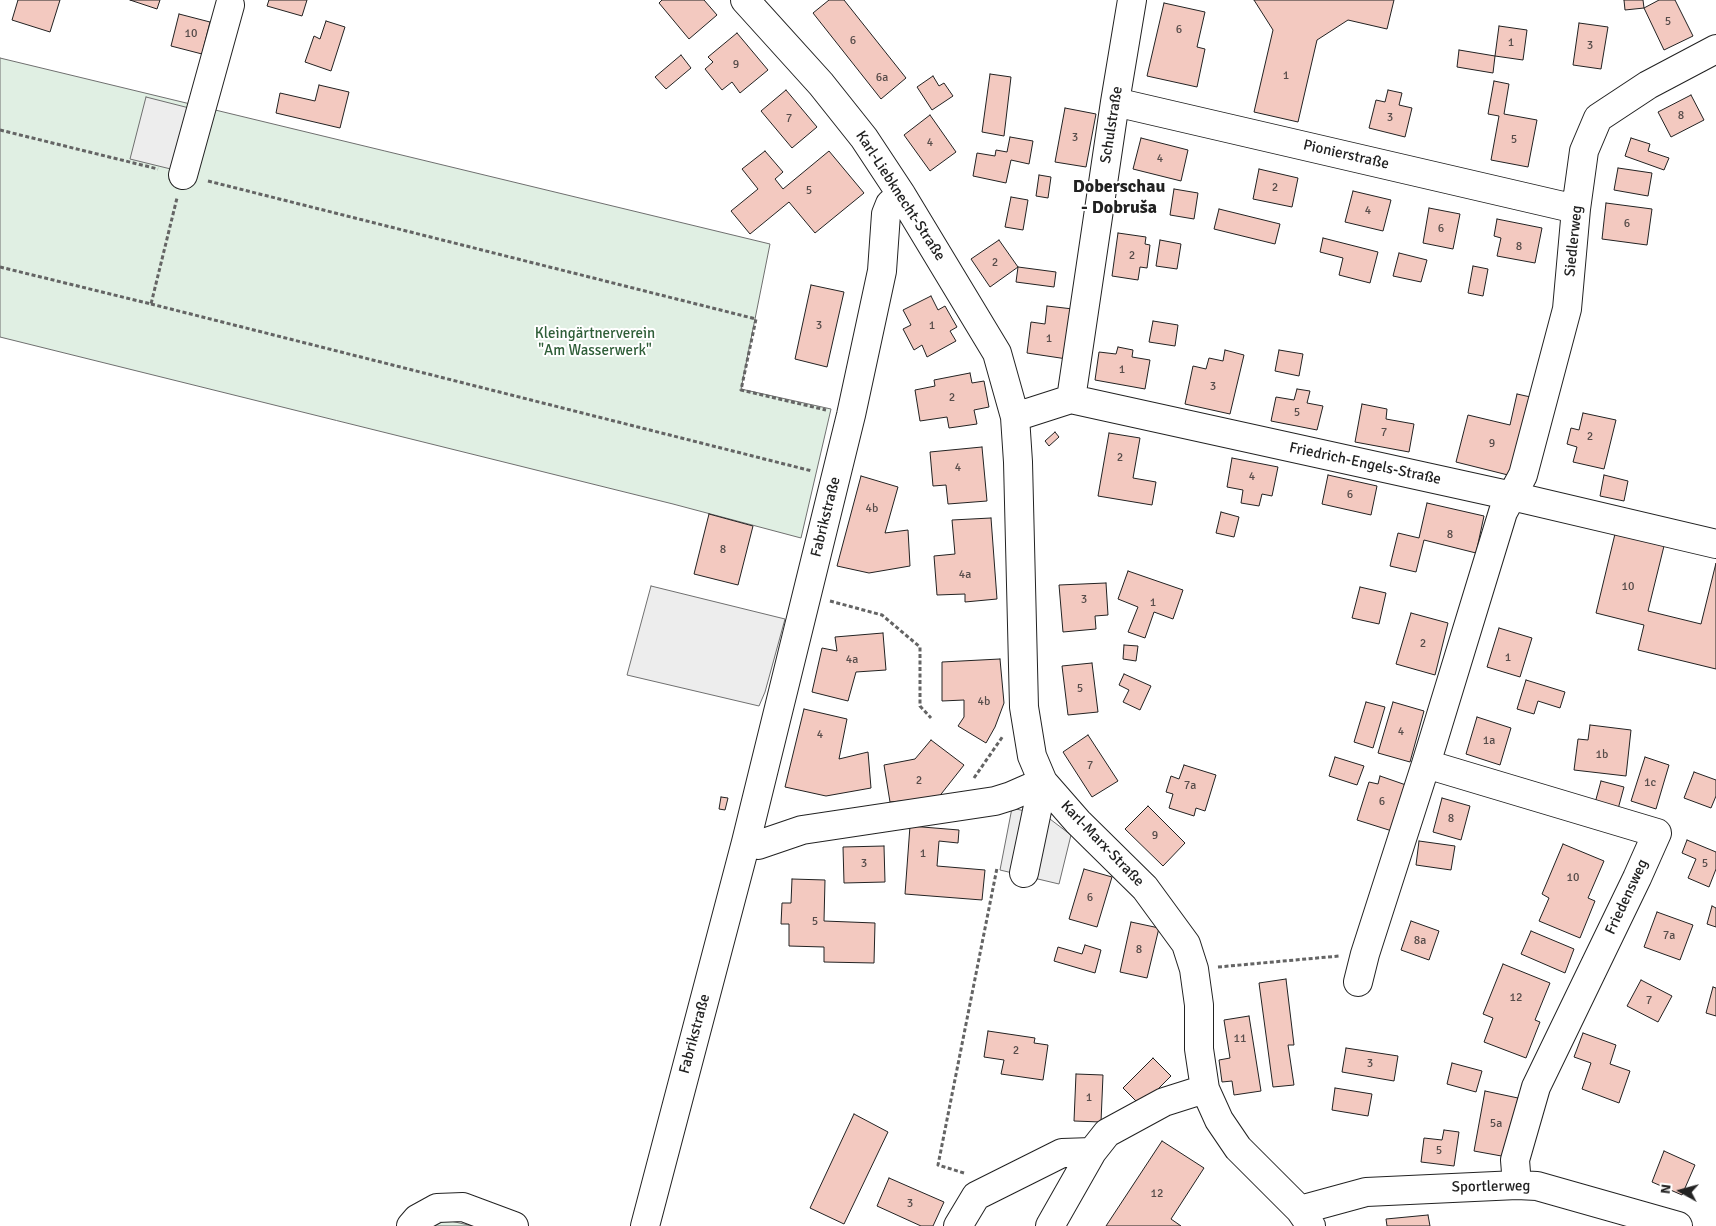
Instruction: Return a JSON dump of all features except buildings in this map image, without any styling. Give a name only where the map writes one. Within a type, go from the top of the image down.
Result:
[{"type":"street","name":"Karl-Liebknecht-Straße","points":[[745,0],[822,84],[864,138],[901,194],[997,353],[1015,417]]},
{"type":"street","name":"Schulstraße","points":[[1071,400],[1132,0]]},
{"type":"street","points":[[183,175],[225,2]]},
{"type":"street","name":"Siedlerweg","points":[[1512,496],[1523,475],[1567,309],[1576,209],[1584,152],[1598,118],[1648,85],[1716,49]]},
{"type":"street","name":"Pionierstraße","points":[[1115,102],[1576,209]]},
{"type":"street","name":"Fabrikstraße","points":[[645,1226],[746,842],[851,416],[882,271],[886,214],[890,204],[901,194]]},
{"type":"street","name":"Friedrich-Engels-Straße","points":[[1015,417],[1071,400],[1512,496],[1716,544]]},
{"type":"street","name":"Karl-Marx-Straße","points":[[1015,417],[1018,462],[1024,707],[1032,756],[1043,782],[1078,822],[1145,888],[1186,944],[1194,969],[1199,1005],[1199,1048],[1204,1089],[1219,1120],[1238,1148],[1305,1218]]},
{"type":"street","points":[[1358,982],[1365,954],[1426,764],[1503,512],[1512,496]]},
{"type":"street","name":"Friedensweg","points":[[1426,764],[1656,833],[1637,878],[1536,1087],[1515,1160],[1517,1185]]},
{"type":"street","points":[[746,842],[758,845],[802,830],[995,801],[1043,782]]},
{"type":"street","points":[[1024,873],[1043,782]]},
{"type":"street","points":[[1050,1226],[1092,1152],[1107,1132],[1164,1102],[1204,1089]]},
{"type":"street","points":[[958,1226],[976,1196],[1062,1153],[1092,1152]]},
{"type":"street","name":"Sportlerweg","points":[[1305,1218],[1366,1192],[1517,1185],[1537,1186],[1678,1226]]},
{"type":"street","points":[[411,1226],[417,1219],[437,1208],[463,1207],[514,1226]]},
{"type":"path","points":[[0,130],[756,319],[740,390],[851,416]]},
{"type":"path","points":[[151,304],[183,175]]},
{"type":"path","points":[[0,267],[836,477]]},
{"type":"path","points":[[807,596],[882,615],[920,647],[920,706],[931,718]]},
{"type":"path","points":[[951,808],[1024,707]]},
{"type":"path","points":[[976,1196],[969,1174],[938,1165],[998,864]]},
{"type":"path","points":[[1194,969],[1365,954]]},
{"type":"green space","name":"Kleingärtnerverein \"Am Wasserwerk\"","points":[[0,58],[770,244],[741,389],[831,409],[801,538],[673,504],[0,337]]},
{"type":"green space","points":[[446,1220],[473,1226],[434,1226]]},
{"type":"shaded area","points":[[146,97],[201,111],[183,172],[130,159]]},
{"type":"shaded area","points":[[651,586],[785,619],[765,692],[759,706],[627,675]]},
{"type":"shaded area","points":[[1012,808],[1046,816],[1071,835],[1059,884],[1000,870]]},
{"type":"district","name":"Doberschau - Dobruša","points":[[1119,197]]}]
